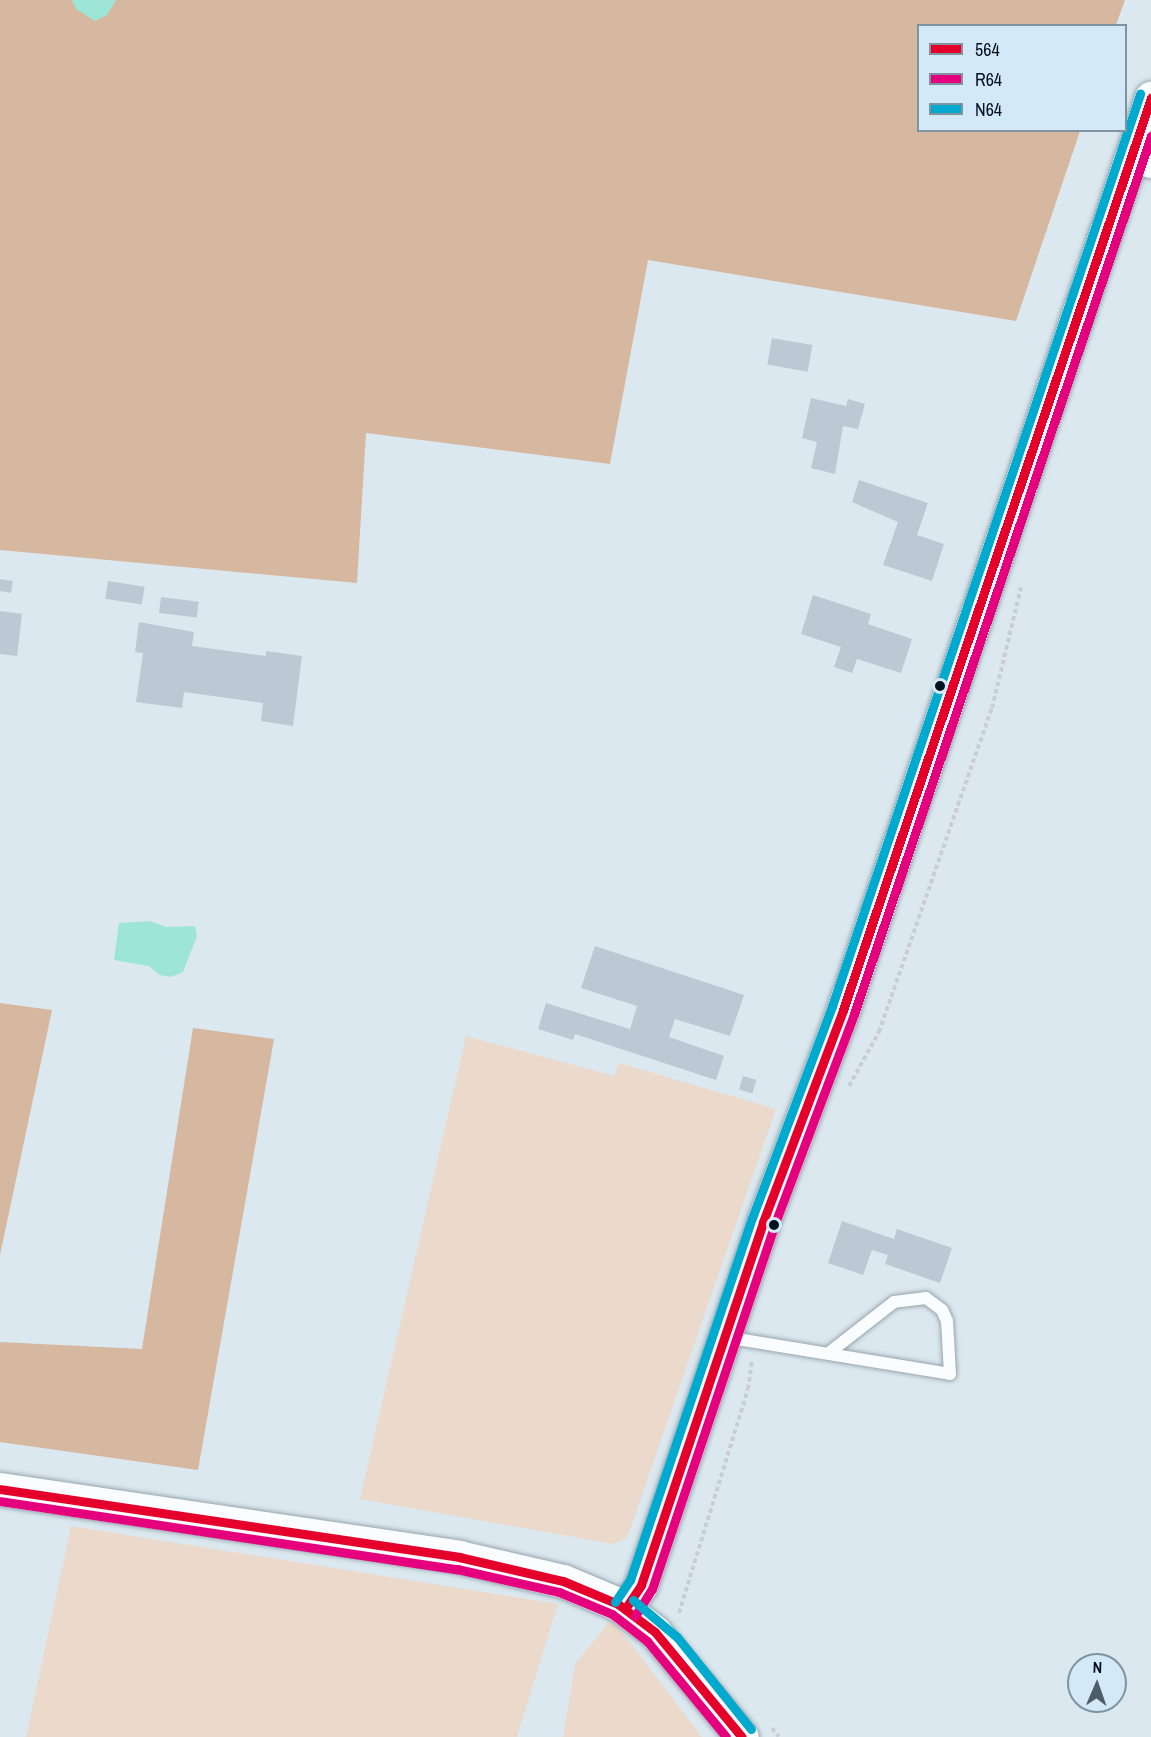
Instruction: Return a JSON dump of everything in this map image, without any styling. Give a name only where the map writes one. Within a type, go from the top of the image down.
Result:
[{"type":"main road","points":[[625,1609],[641,1585],[793,1138],[843,1010],[1141,164],[1151,98]]},
{"type":"main road","points":[[0,1489],[510,1566],[588,1590],[625,1609],[668,1645],[742,1737]]},
{"type":"lane","points":[[724,1337],[830,1352],[950,1374],[947,1321],[942,1310],[926,1298],[904,1298],[879,1310],[830,1352]]},
{"type":"shaded area","points":[[0,0],[1125,0],[1116,24],[917,24],[917,132],[1080,132],[1016,321],[648,260],[610,464],[366,433],[357,583],[0,550]]},
{"type":"shaded area","points":[[72,0],[116,0],[107,15],[95,21],[76,9]]},
{"type":"shaded area","points":[[150,921],[166,927],[195,926],[197,936],[183,972],[171,977],[160,975],[149,966],[114,960],[119,923]]},
{"type":"shaded area","points":[[0,1003],[52,1010],[0,1255]]},
{"type":"shaded area","points":[[193,1028],[274,1039],[198,1470],[0,1442],[0,1342],[142,1349]]},
{"type":"shaded area","points":[[466,1036],[614,1076],[619,1063],[776,1109],[627,1538],[613,1544],[360,1499]]},
{"type":"shaded area","points":[[71,1526],[558,1604],[517,1737],[26,1737]]},
{"type":"shaded area","points":[[612,1619],[702,1737],[563,1737],[575,1664]]},
{"type":"building","points":[[772,338],[812,345],[808,372],[767,365]]},
{"type":"building","points":[[811,398],[846,406],[848,399],[865,404],[858,429],[843,426],[835,474],[811,468],[817,442],[802,438]]},
{"type":"building","points":[[859,480],[928,503],[917,535],[944,544],[932,581],[883,565],[898,522],[852,502]]},
{"type":"building","points":[[0,579],[13,581],[11,593],[0,591]]},
{"type":"building","points":[[108,581],[145,587],[142,605],[105,599]]},
{"type":"building","points":[[813,595],[871,614],[868,624],[912,639],[901,673],[857,659],[852,673],[834,667],[841,647],[801,634]]},
{"type":"building","points":[[161,597],[199,602],[197,618],[159,613]]},
{"type":"building","points":[[0,611],[22,614],[17,656],[0,654]]},
{"type":"building","points":[[139,622],[194,632],[192,646],[266,656],[266,651],[302,656],[293,726],[261,721],[263,703],[184,692],[182,708],[136,702],[143,653],[135,652]]},
{"type":"building","points":[[595,946],[744,995],[730,1036],[675,1019],[669,1037],[724,1056],[716,1080],[575,1034],[573,1040],[538,1029],[546,1003],[630,1029],[637,1006],[581,988]]},
{"type":"building","points":[[743,1076],[756,1080],[752,1093],[739,1089]]},
{"type":"building","points":[[842,1221],[894,1239],[897,1229],[952,1248],[940,1283],[885,1264],[888,1255],[872,1250],[863,1275],[828,1263]]},
{"type":"transit line","name":"N64","points":[[615,1602],[630,1580],[752,1218],[832,1006],[1140,94]]},
{"type":"transit line","name":"564","points":[[625,1609],[641,1585],[763,1222],[843,1010],[1151,98]]},
{"type":"transit line","name":"R64","points":[[635,1616],[652,1589],[774,1226],[854,1014],[1151,136]]},
{"type":"transit line","name":"564","points":[[0,1489],[459,1557],[563,1581],[618,1604],[655,1632],[742,1737]]},
{"type":"transit line","name":"R64","points":[[0,1501],[457,1569],[559,1592],[612,1614],[647,1641],[726,1737]]},
{"type":"transit line","name":"N64","points":[[633,1600],[677,1637],[751,1729]]}]
